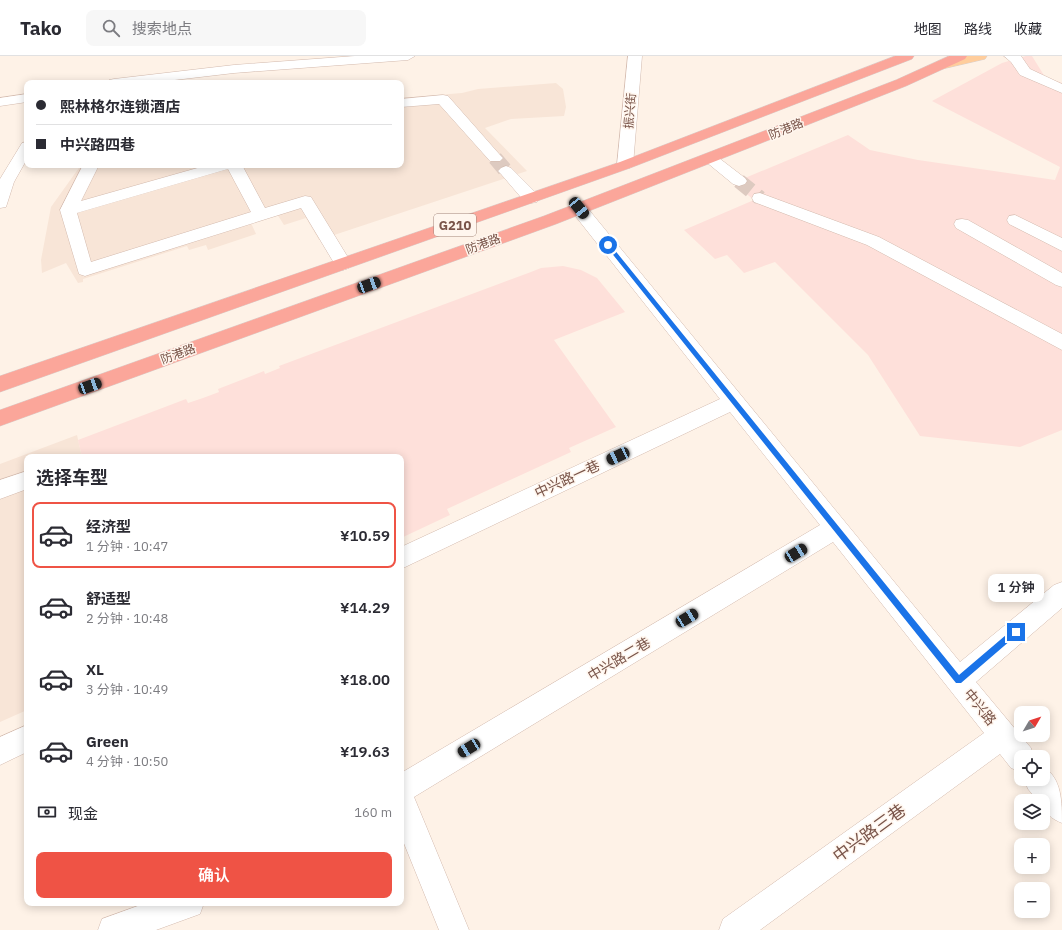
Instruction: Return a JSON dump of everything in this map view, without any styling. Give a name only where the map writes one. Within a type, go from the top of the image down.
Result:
[{"type":"highway","name":"防港路","points":[[0,418],[579,208],[710,158],[942,65],[960,56]]},
{"type":"highway","name":"防港路","points":[[0,384],[625,165],[902,58]]},
{"type":"main road","points":[[942,65],[980,56]]},
{"type":"street","points":[[131,80],[235,62],[408,56]]},
{"type":"street","name":"振兴街","points":[[625,165],[635,56]]},
{"type":"street","points":[[1011,56],[1016,59],[1025,72],[1062,89]]},
{"type":"street","points":[[0,102],[24,98]]},
{"type":"street","points":[[404,103],[443,99],[495,158]]},
{"type":"street","points":[[0,203],[6,182],[24,151]]},
{"type":"street","points":[[710,158],[739,181]]},
{"type":"street","points":[[89,168],[68,210],[84,270],[305,201],[343,264]]},
{"type":"street","points":[[68,210],[215,168]]},
{"type":"street","points":[[236,168],[260,215]]},
{"type":"street","points":[[506,171],[531,198]]},
{"type":"street","points":[[760,198],[873,241],[1062,343]]},
{"type":"street","name":"中兴路","points":[[579,208],[1015,750]]},
{"type":"street","points":[[1015,220],[1062,245]]},
{"type":"street","points":[[962,224],[1062,280]]},
{"type":"street","name":"中兴路一巷","points":[[404,557],[734,401]]},
{"type":"street","points":[[0,490],[24,481]]},
{"type":"street","name":"中兴路二巷","points":[[404,787],[836,528]]},
{"type":"street","points":[[958,680],[1062,594]]},
{"type":"street","name":"中兴路三巷","points":[[734,930],[1003,735]]},
{"type":"street","points":[[0,751],[24,739]]},
{"type":"street","points":[[1044,786],[1062,809]]},
{"type":"street","points":[[404,807],[454,930]]},
{"type":"street","points":[[113,930],[181,906]]},
{"type":"shaded area","points":[[1026,56],[1032,56],[1045,77],[1062,83],[1062,430],[1020,447],[920,436],[868,355],[775,262],[744,273],[727,255],[715,259],[684,230],[754,200],[733,183],[848,135],[870,150],[918,160],[1055,180],[1060,167],[932,101],[1002,63]]},
{"type":"shaded area","points":[[556,83],[563,89],[566,107],[564,116],[511,119],[485,128],[527,171],[319,240],[306,218],[284,225],[277,214],[251,223],[256,234],[208,250],[206,245],[189,250],[187,246],[83,279],[83,282],[78,283],[66,263],[42,273],[41,260],[51,207],[79,168],[404,168],[404,98],[462,93],[478,89]]},
{"type":"shaded area","points":[[563,266],[581,270],[597,278],[625,312],[554,340],[616,427],[569,448],[571,452],[447,509],[450,515],[404,537],[404,454],[81,454],[78,440],[186,399],[188,403],[203,398],[219,392],[218,389],[264,371],[265,374],[280,368],[279,366],[541,268]]},
{"type":"shaded area","points":[[77,435],[81,454],[27,454]]},
{"type":"shaded area","points":[[24,455],[24,711],[0,722],[0,464]]},
{"type":"tunnel","points":[[495,158],[506,171]]},
{"type":"tunnel","points":[[739,181],[760,198]]},
{"type":"route","points":[[608,245],[958,680],[1016,632]]}]
